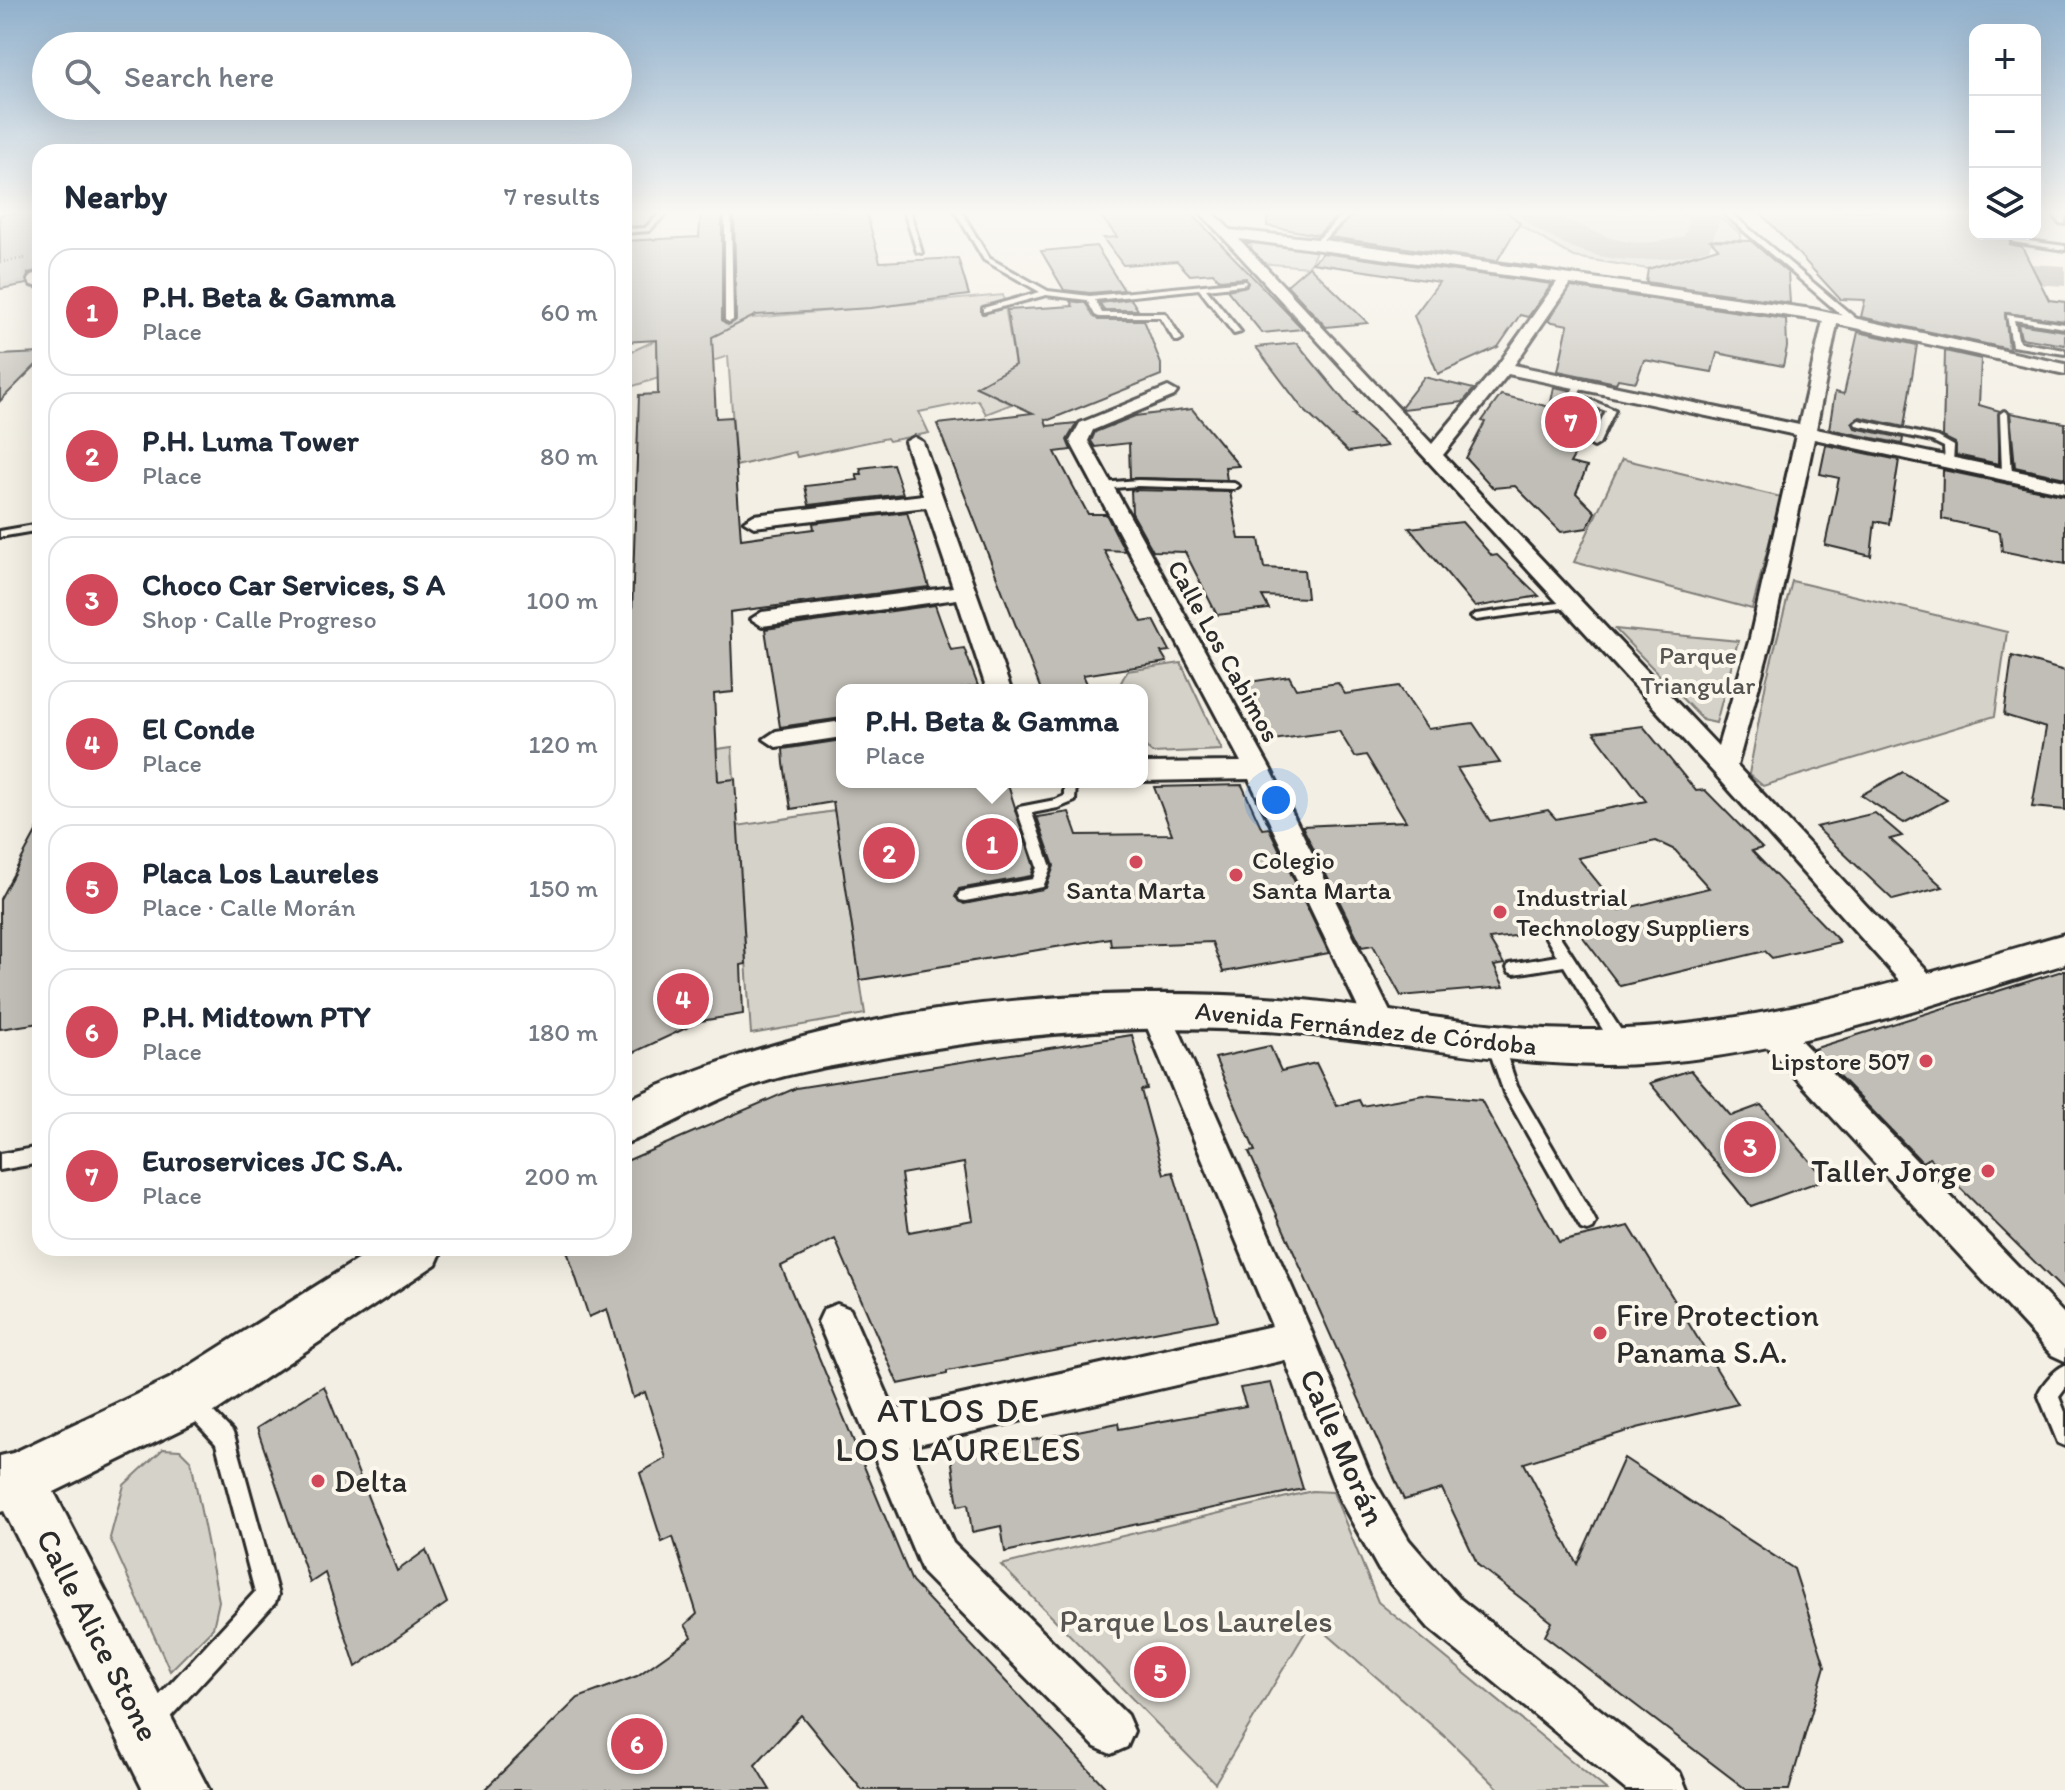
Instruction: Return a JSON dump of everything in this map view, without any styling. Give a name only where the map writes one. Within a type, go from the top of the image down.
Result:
[{"type":"main road","name":"Avenida Fernández de Córdoba","points":[[632,1120],[691,1091],[774,1061],[930,1030],[1063,1012],[1154,1008],[1284,1015],[1495,1044],[1622,1047],[1687,1043],[1772,1031],[2065,949]]},
{"type":"main road","points":[[9,1482],[188,1398],[407,1256]]},
{"type":"main road","name":"Calle Alice Stone","points":[[9,1482],[177,1790]]},
{"type":"street","points":[[1285,295],[1926,990]]},
{"type":"street","points":[[1434,454],[1504,368],[1555,295]]},
{"type":"street","points":[[1672,295],[1831,318],[2034,355],[2065,369]]},
{"type":"street","points":[[1724,768],[1761,638],[1831,318]]},
{"type":"street","points":[[1504,368],[2065,487]]},
{"type":"street","name":"Calle Los Cabimos","points":[[1168,392],[1086,427],[1079,441],[1258,770],[1383,1028]]},
{"type":"street","points":[[914,442],[997,684]]},
{"type":"street","points":[[754,521],[933,500]]},
{"type":"street","points":[[762,619],[965,592]]},
{"type":"street","points":[[776,739],[836,730]]},
{"type":"street","points":[[1148,772],[1258,770]]},
{"type":"street","name":"Calle Morán","points":[[1154,1008],[1296,1339],[1355,1488],[1394,1555],[1444,1613],[1663,1790]]},
{"type":"street","points":[[1772,1031],[2065,1342]]},
{"type":"street","points":[[837,1322],[938,1558],[1111,1731]]},
{"type":"street","points":[[883,1432],[1296,1339]]},
{"type":"lane","points":[[729,295],[729,320]]},
{"type":"lane","points":[[986,310],[1041,295]]},
{"type":"lane","points":[[1059,295],[1090,298],[1129,295]]},
{"type":"lane","points":[[1207,295],[1237,332]]},
{"type":"lane","points":[[1822,295],[1857,324]]},
{"type":"lane","points":[[1090,298],[1099,315],[1162,315],[1178,339]]},
{"type":"lane","points":[[2065,326],[2010,317],[2015,344],[2034,355],[2065,352]]},
{"type":"lane","points":[[1580,384],[1573,396],[1611,410],[1594,444]]},
{"type":"lane","points":[[2004,414],[2007,474]]},
{"type":"lane","points":[[1859,423],[1935,439],[1949,446],[1948,462]]},
{"type":"lane","points":[[1102,486],[1138,483],[1234,486]]},
{"type":"lane","points":[[0,534],[32,528]]},
{"type":"lane","points":[[1476,617],[1573,604]]},
{"type":"lane","points":[[965,896],[1038,883],[1044,867],[1024,810],[1058,804],[1070,798],[1070,788]]},
{"type":"lane","points":[[1549,931],[1622,1047]]},
{"type":"lane","points":[[1514,968],[1568,960]]},
{"type":"lane","points":[[1495,1044],[1510,1088],[1587,1223]]},
{"type":"lane","points":[[0,1162],[32,1156]]},
{"type":"lane","points":[[2065,1375],[2048,1394],[2065,1436]]},
{"type":"lane","points":[[145,1727],[267,1595],[225,1438],[188,1398]]},
{"type":"green space","points":[[1003,295],[1015,365],[976,387],[1012,404],[986,414],[978,400],[919,412],[929,433],[889,441],[887,438],[797,457],[795,452],[736,466],[728,356],[632,386],[632,351],[656,340],[710,338],[743,319]]},
{"type":"green space","points":[[1622,459],[1781,497],[1752,609],[1574,562]]},
{"type":"green space","points":[[1792,581],[2007,632],[1995,716],[1763,786],[1749,774],[1766,682]]},
{"type":"green space","name":"Parque Triangular","points":[[1615,629],[1738,641],[1716,723],[1703,720]]},
{"type":"green space","points":[[1181,663],[1222,750],[1152,753],[1148,749],[1148,684],[1120,684],[1127,671]]},
{"type":"green space","points":[[732,747],[734,779],[632,793],[632,761]]},
{"type":"green space","points":[[835,811],[865,1014],[751,1034],[737,826]]},
{"type":"green space","points":[[163,1449],[180,1450],[191,1461],[219,1601],[213,1628],[170,1671],[110,1538],[124,1485]]},
{"type":"green space","name":"Parque Los Laureles","points":[[1312,1491],[1333,1492],[1378,1602],[1607,1790],[1500,1790],[1450,1741],[1312,1621],[1215,1783],[1001,1565]]},
{"type":"building","points":[[632,295],[722,295],[722,320],[728,325],[736,320],[736,295],[969,295],[871,308],[756,315],[712,337],[716,418],[732,417],[741,539],[814,529],[813,523],[907,512],[929,587],[730,612],[733,692],[714,694],[718,781],[735,779],[746,964],[741,965],[743,1014],[701,1021],[632,1053],[632,613],[639,395],[658,394],[657,340],[632,342]]},
{"type":"building","points":[[1231,295],[1270,295],[1303,329],[1262,333]]},
{"type":"building","points":[[1296,295],[1339,295],[1368,323],[1326,327]]},
{"type":"building","points":[[1430,295],[1544,295],[1528,317],[1520,315],[1498,347],[1438,374],[1414,316]]},
{"type":"building","points":[[1566,295],[1622,295],[1786,319],[1787,347],[1783,366],[1717,353],[1712,372],[1644,360],[1636,382],[1618,379],[1616,383],[1558,371],[1568,325],[1548,321]]},
{"type":"building","points":[[1732,295],[1789,295],[1790,303]]},
{"type":"building","points":[[1836,295],[2046,295],[2049,300],[2065,302],[2065,321],[2005,313],[2009,349],[1861,317],[1865,300],[1840,299]]},
{"type":"building","points":[[1131,299],[1138,310],[1104,310],[1100,303]]},
{"type":"building","points":[[1070,301],[1085,303],[1098,320],[1144,320],[1161,364],[1161,375],[1045,419],[1047,426],[1077,423],[1067,440],[1071,450],[1055,452],[1088,514],[1106,514],[1125,551],[1104,550],[1142,622],[1154,620],[1170,651],[1161,652],[1167,662],[1083,675],[1087,684],[1039,684],[937,424],[1033,413],[976,387],[1015,365],[1007,310],[1073,306]]},
{"type":"building","points":[[2018,324],[2065,331],[2065,345],[2021,338]]},
{"type":"building","points":[[1858,332],[1917,345],[1904,427],[1860,417],[1852,422],[1855,428],[1903,438],[1902,444],[1829,429],[1835,392],[1844,394]]},
{"type":"building","points":[[1297,343],[1356,415],[1353,415],[1387,446],[1348,452],[1303,409],[1256,347]]},
{"type":"building","points":[[1945,351],[1981,359],[1979,405],[2000,411],[1999,464],[1956,455],[1955,443],[1943,437]]},
{"type":"building","points":[[32,353],[32,369],[0,401],[0,355]]},
{"type":"building","points":[[1424,377],[1474,389],[1463,402],[1403,409],[1401,407]]},
{"type":"building","points":[[1554,387],[1569,390],[1569,401],[1599,412],[1570,463],[1587,467],[1576,493],[1595,512],[1587,528],[1561,532],[1515,486],[1493,488],[1466,458],[1485,422],[1482,421],[1501,395],[1550,407]]},
{"type":"building","points":[[1192,409],[1239,466],[1225,467],[1227,480],[1130,478],[1129,443],[1095,447],[1091,441],[1095,432],[1135,416]]},
{"type":"building","points":[[2010,413],[2065,423],[2065,478],[2015,467]]},
{"type":"building","points":[[1826,445],[1899,460],[1889,524],[1875,521],[1871,556],[1825,545],[1839,478],[1820,474]]},
{"type":"building","points":[[893,464],[903,494],[809,505],[805,486],[858,480],[856,474],[862,474],[860,468]]},
{"type":"building","points":[[1943,470],[2065,496],[2065,564],[2002,551],[2000,532],[1942,519]]},
{"type":"building","points":[[1131,490],[1230,492],[1239,539],[1259,539],[1264,568],[1304,570],[1307,598],[1262,596],[1269,609],[1217,615],[1185,552],[1153,551],[1132,513]]},
{"type":"building","points":[[1462,522],[1492,556],[1497,555],[1539,596],[1475,607],[1409,528]]},
{"type":"building","points":[[935,605],[951,650],[964,648],[977,684],[836,684],[836,719],[780,727],[765,629]]},
{"type":"building","points":[[2012,656],[2065,671],[2065,810],[2032,807],[2046,728],[2004,715]]},
{"type":"building","points":[[1289,676],[1296,689],[1338,683],[1345,694],[1399,686],[1428,729],[1473,723],[1500,763],[1457,768],[1490,821],[1548,810],[1556,819],[1646,801],[1594,732],[1643,726],[1696,791],[1705,790],[1762,848],[1752,851],[1840,942],[1772,958],[1765,951],[1620,986],[1576,928],[1560,930],[1548,923],[1541,926],[1539,933],[1489,939],[1504,964],[1494,966],[1504,987],[1401,996],[1373,945],[1362,947],[1302,826],[1406,821],[1366,755],[1355,757],[1339,731],[1273,740],[1242,683]],"holes":[[[1656,841],[1675,850],[1709,888],[1620,910],[1578,858]]]},
{"type":"building","points":[[836,741],[836,788],[1009,788],[1034,867],[1031,876],[959,889],[955,897],[964,904],[1046,888],[1054,866],[1037,817],[1069,812],[1077,835],[1172,834],[1154,787],[1242,785],[1262,829],[1269,828],[1329,953],[1223,972],[1212,942],[1111,946],[1110,938],[860,980],[833,802],[791,809],[783,749]]},
{"type":"building","points":[[1903,772],[1947,800],[1904,823],[1861,795]]},
{"type":"building","points":[[1875,813],[1902,836],[1890,839],[1943,887],[1893,900],[1816,827]]},
{"type":"building","points":[[32,840],[32,1024],[0,1029],[0,899]]},
{"type":"building","points":[[2065,970],[2065,1292],[1930,1158],[1922,1162],[1813,1049]]},
{"type":"building","points":[[1132,1035],[1147,1089],[1141,1090],[1164,1174],[1173,1172],[1218,1320],[947,1371],[947,1374],[898,1384],[835,1239],[781,1266],[912,1582],[1108,1790],[862,1790],[801,1715],[755,1765],[770,1790],[484,1790],[578,1698],[637,1676],[692,1637],[685,1625],[697,1614],[673,1537],[662,1542],[640,1473],[666,1458],[645,1392],[633,1398],[607,1309],[589,1317],[569,1256],[632,1256],[632,1159],[796,1088]],"holes":[[[964,1163],[973,1220],[909,1232],[901,1174]]]},
{"type":"building","points":[[1270,1046],[1281,1071],[1316,1063],[1337,1106],[1359,1100],[1362,1106],[1423,1095],[1481,1100],[1559,1242],[1629,1226],[1738,1404],[1637,1428],[1524,1463],[1577,1564],[1624,1458],[1794,1569],[1825,1666],[1789,1790],[1747,1790],[1545,1636],[1552,1622],[1478,1565],[1442,1489],[1404,1500],[1249,1152],[1255,1151],[1215,1058]]},
{"type":"building","points":[[1691,1070],[1731,1116],[1761,1105],[1826,1179],[1751,1206],[1650,1083]]},
{"type":"building","points":[[1271,1383],[1303,1489],[1005,1552],[1001,1526],[972,1532],[968,1504],[958,1506],[951,1456],[1118,1423],[1119,1429],[1246,1406],[1240,1388]]},
{"type":"building","points":[[324,1386],[397,1571],[426,1550],[447,1603],[356,1667],[325,1573],[310,1583],[257,1428]]},
{"type":"place","name":"Euroservices JC S.A.","points":[[1571,422]]},
{"type":"place","name":"P.H. Beta & Gamma","points":[[992,844]]},
{"type":"place","name":"P.H. Luma Tower","points":[[889,853]]},
{"type":"place","name":"Santa Marta","points":[[1136,862]]},
{"type":"place","name":"Colegio Santa Marta","points":[[1236,875]]},
{"type":"place","name":"Industrial Technology Suppliers","points":[[1500,912]]},
{"type":"place","name":"El Conde","points":[[683,999]]},
{"type":"place","name":"Lipstore 507","points":[[1926,1061]]},
{"type":"place","name":"Choco Car Services, S A","points":[[1750,1147]]},
{"type":"place","name":"Taller Jorge","points":[[1988,1171]]},
{"type":"place","name":"Fire Protection Panama S.A.","points":[[1600,1333]]},
{"type":"place","name":"Delta","points":[[318,1481]]},
{"type":"place","name":"Placa Los Laureles","points":[[1160,1672]]},
{"type":"place","name":"P.H. Midtown PTY","points":[[637,1744]]},
{"type":"district","name":"ATLOS DE LOS LAURELES","points":[[959,1430]]}]
